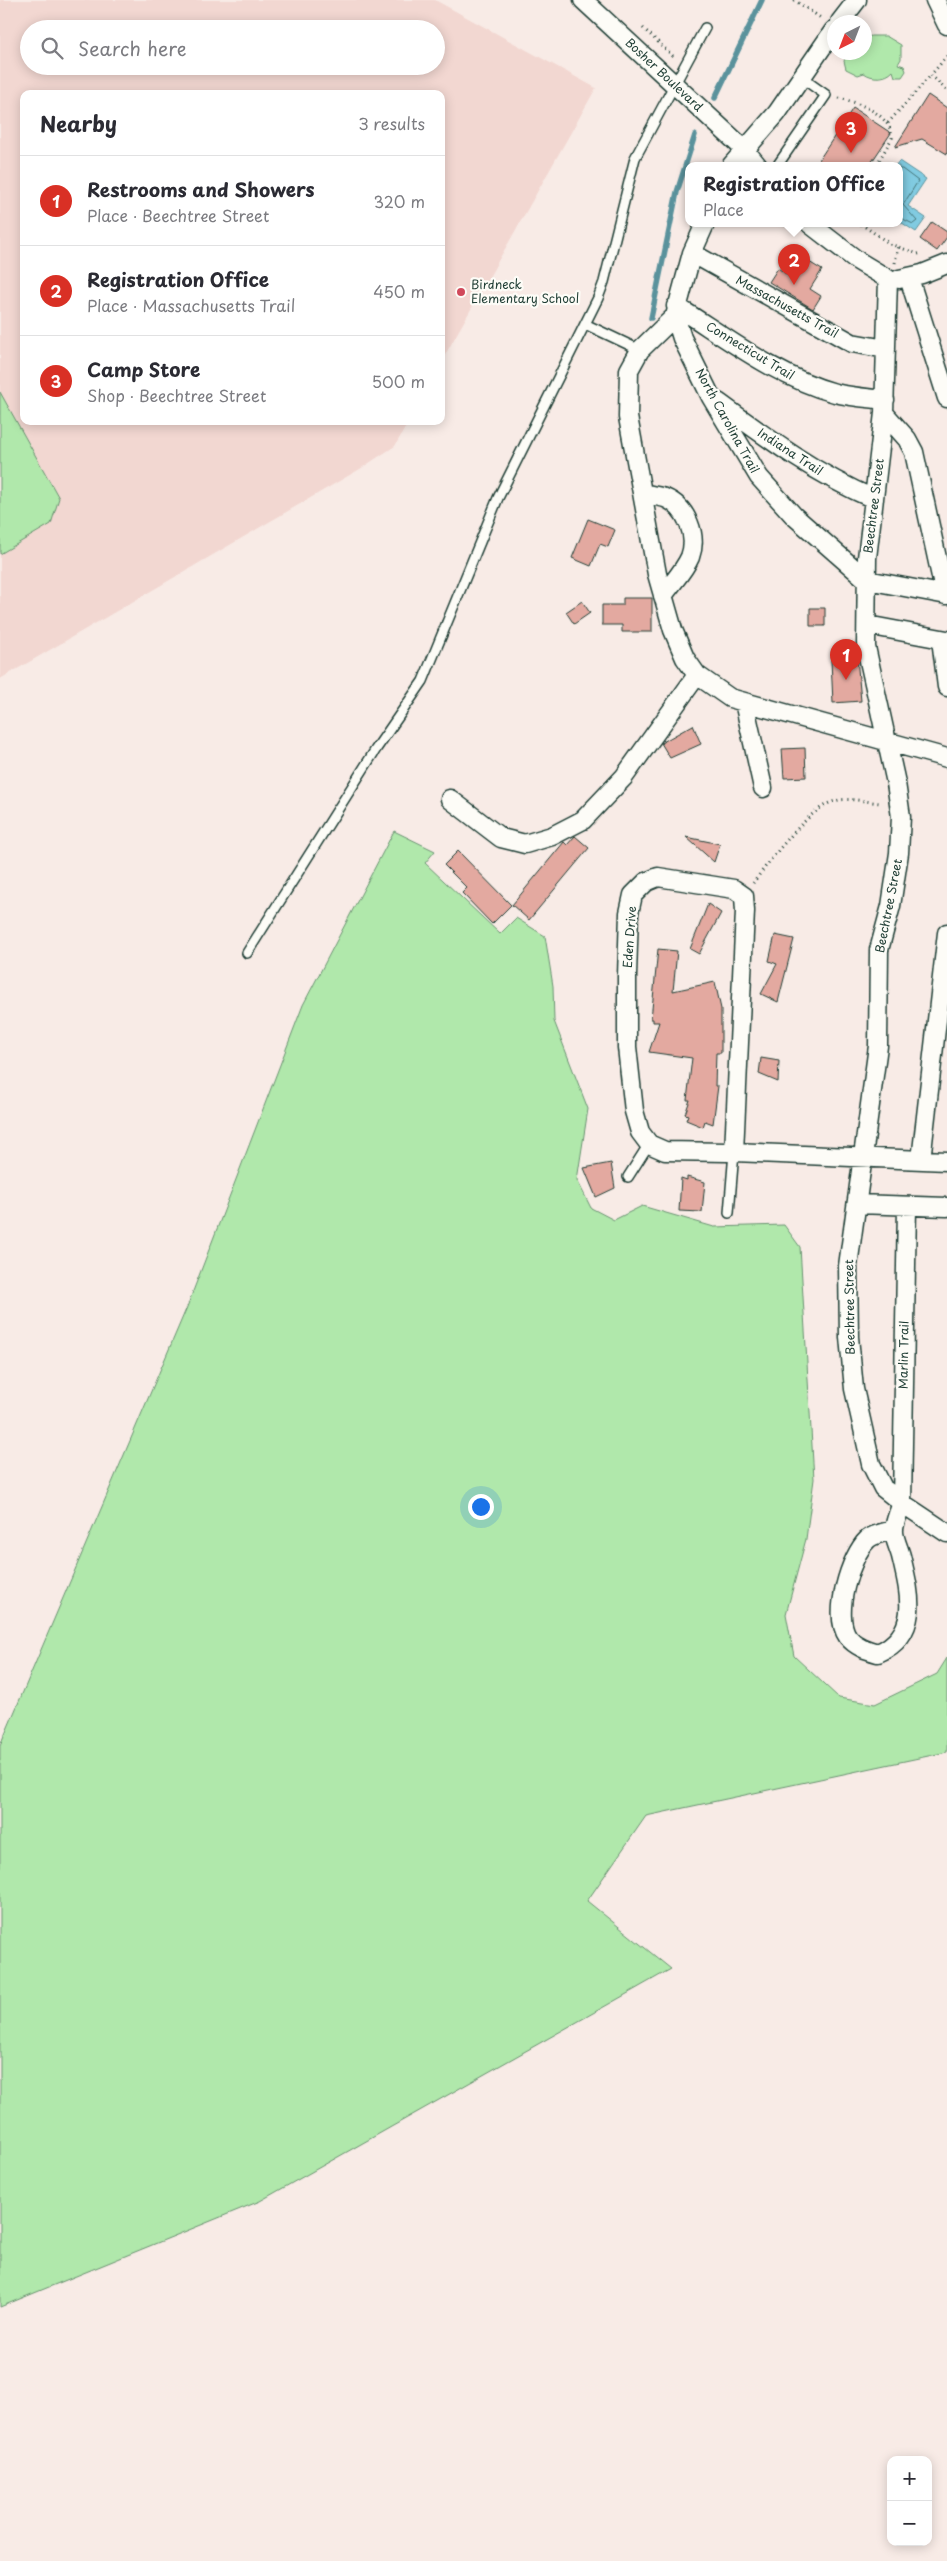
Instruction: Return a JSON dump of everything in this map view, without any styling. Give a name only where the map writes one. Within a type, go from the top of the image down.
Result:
[{"type":"street","name":"Bosher Boulevard","points":[[582,0],[745,150]]},
{"type":"street","points":[[842,15],[856,0]]},
{"type":"street","points":[[935,0],[947,25]]},
{"type":"street","points":[[734,162],[767,127],[802,78],[827,36]]},
{"type":"street","points":[[745,150],[755,162]]},
{"type":"street","points":[[703,227],[692,253],[676,311],[640,350],[629,370],[628,417],[642,493],[663,596],[682,651],[697,675],[730,698],[947,758]]},
{"type":"street","points":[[814,227],[858,261],[888,279],[909,278],[946,264]]},
{"type":"street","name":"Massachusetts Trail","points":[[692,253],[852,343],[886,350]]},
{"type":"street","points":[[909,278],[947,398]]},
{"type":"street","name":"Beechtree Street","points":[[888,279],[885,407],[867,558],[866,647],[901,817],[899,854],[891,906],[879,950],[878,1046],[848,1266],[849,1337],[854,1389],[871,1464],[883,1488],[947,1533]]},
{"type":"street","name":"North Carolina Trail","points":[[676,311],[682,338],[711,397],[759,477],[794,516],[867,580]]},
{"type":"street","name":"Connecticut Trail","points":[[676,311],[777,369],[809,384],[836,394],[885,407]]},
{"type":"street","name":"Indiana Trail","points":[[711,397],[785,450],[849,488],[874,498]]},
{"type":"street","points":[[867,580],[946,595],[914,452],[885,407]]},
{"type":"street","points":[[642,493],[667,499],[680,510],[689,522],[694,537],[690,558],[663,596]]},
{"type":"street","points":[[867,625],[944,640],[947,687]]},
{"type":"street","points":[[450,798],[501,838],[525,844],[552,836],[583,820],[624,777],[697,675]]},
{"type":"street","points":[[744,702],[763,788]]},
{"type":"street","name":"Eden Drive","points":[[649,1144],[640,1132],[634,1111],[627,1047],[629,922],[634,895],[646,882],[658,877],[734,889],[744,896]]},
{"type":"street","points":[[734,1152],[745,911],[744,896]]},
{"type":"street","points":[[921,1160],[947,933]]},
{"type":"street","points":[[649,1144],[665,1152],[734,1152],[863,1159],[947,1161]]},
{"type":"street","points":[[856,1204],[947,1207]]},
{"type":"street","name":"Marlin Trail","points":[[894,1530],[902,1503],[907,1206]]},
{"type":"street","points":[[894,1530],[901,1556],[910,1611],[905,1634],[891,1648],[878,1653],[861,1648],[848,1636],[842,1623],[842,1605],[855,1555],[869,1538],[894,1530]]},
{"type":"lane","points":[[247,953],[376,749],[423,680],[498,498],[604,282],[635,158],[705,28]]},
{"type":"lane","points":[[781,162],[826,95],[802,78]]},
{"type":"lane","points":[[585,324],[640,350]]},
{"type":"lane","points":[[628,1177],[649,1144]]},
{"type":"lane","points":[[730,1213],[734,1152]]},
{"type":"path","points":[[794,0],[827,20]]},
{"type":"path","points":[[888,123],[947,56]]},
{"type":"path","points":[[930,75],[947,91]]},
{"type":"path","points":[[826,95],[864,105],[888,123],[892,138],[878,162]]},
{"type":"path","points":[[865,227],[890,244],[918,254],[932,252],[946,264]]},
{"type":"path","points":[[744,896],[775,854],[824,805],[836,800],[899,805]]},
{"type":"shaded area","name":"Birdneck Elementary School","points":[[0,0],[435,0],[596,88],[445,355],[445,90],[20,90],[20,425],[407,425],[395,446],[360,469],[0,679]]},
{"type":"green space","points":[[872,36],[886,36],[901,45],[901,59],[898,64],[904,66],[906,71],[902,77],[895,77],[893,71],[883,77],[875,77],[864,73],[858,75],[846,69],[844,61],[872,60]]},
{"type":"green space","points":[[0,392],[59,498],[51,524],[0,554]]},
{"type":"green space","points":[[394,831],[435,851],[425,863],[500,934],[516,918],[545,936],[553,986],[554,1021],[588,1109],[577,1180],[591,1208],[614,1220],[642,1206],[714,1227],[784,1225],[800,1247],[814,1479],[806,1539],[786,1614],[794,1656],[839,1698],[875,1704],[937,1674],[947,1658],[947,1752],[646,1816],[587,1901],[671,1969],[260,2201],[0,2307],[0,1746],[187,1307],[303,1005]]},
{"type":"water","points":[[903,164],[926,179],[908,206],[926,218],[916,232],[903,224]]},
{"type":"building","points":[[928,95],[947,108],[947,154],[922,139],[895,147]]},
{"type":"building","points":[[853,108],[891,133],[872,162],[818,162]]},
{"type":"building","points":[[932,222],[947,232],[947,237],[937,251],[920,239]]},
{"type":"building","points":[[801,257],[822,270],[810,289],[821,296],[813,309],[769,282],[778,268],[789,276]]},
{"type":"building","points":[[588,519],[615,530],[608,547],[600,544],[591,566],[572,558]]},
{"type":"building","points":[[623,598],[652,598],[652,632],[622,632],[622,625],[602,625],[602,605],[623,605]]},
{"type":"building","points":[[582,601],[590,613],[574,624],[566,612]]},
{"type":"building","points":[[810,608],[825,608],[825,626],[810,626]]},
{"type":"building","points":[[857,658],[861,701],[833,703],[831,660]]},
{"type":"building","points":[[693,725],[701,744],[670,758],[661,743]]},
{"type":"building","points":[[805,748],[806,777],[784,778],[782,749]]},
{"type":"building","points":[[575,836],[589,848],[529,920],[512,905],[564,842],[567,845]]},
{"type":"building","points":[[686,837],[720,844],[714,862]]},
{"type":"building","points":[[458,851],[511,905],[492,924],[462,893],[467,888],[444,865]]},
{"type":"building","points":[[708,904],[721,913],[699,954],[690,949]]},
{"type":"building","points":[[775,935],[794,939],[778,1002],[761,994],[777,964],[769,961]]},
{"type":"building","points":[[658,949],[677,951],[673,991],[715,982],[721,1009],[721,1053],[716,1053],[715,1086],[718,1086],[713,1124],[705,1121],[703,1127],[686,1120],[688,1115],[685,1114],[690,1100],[687,1100],[692,1058],[649,1052],[659,1022],[653,1022],[653,1019],[651,1019]]},
{"type":"building","points":[[761,1058],[779,1061],[778,1082],[759,1074]]},
{"type":"building","points":[[611,1163],[615,1188],[596,1197],[584,1168]]},
{"type":"building","points":[[687,1177],[705,1182],[702,1212],[679,1211],[681,1178],[687,1180]]},
{"type":"waterway","points":[[715,98],[762,0]]},
{"type":"waterway","points":[[686,162],[695,135]]},
{"type":"waterway","points":[[651,318],[677,192],[685,167]]},
{"type":"place","name":"Camp Store","points":[[851,153]]},
{"type":"place","name":"Registration Office","points":[[794,285]]},
{"type":"place","name":"Birdneck Elementary School","points":[[461,292]]},
{"type":"place","name":"Restrooms and Showers","points":[[846,680]]}]
